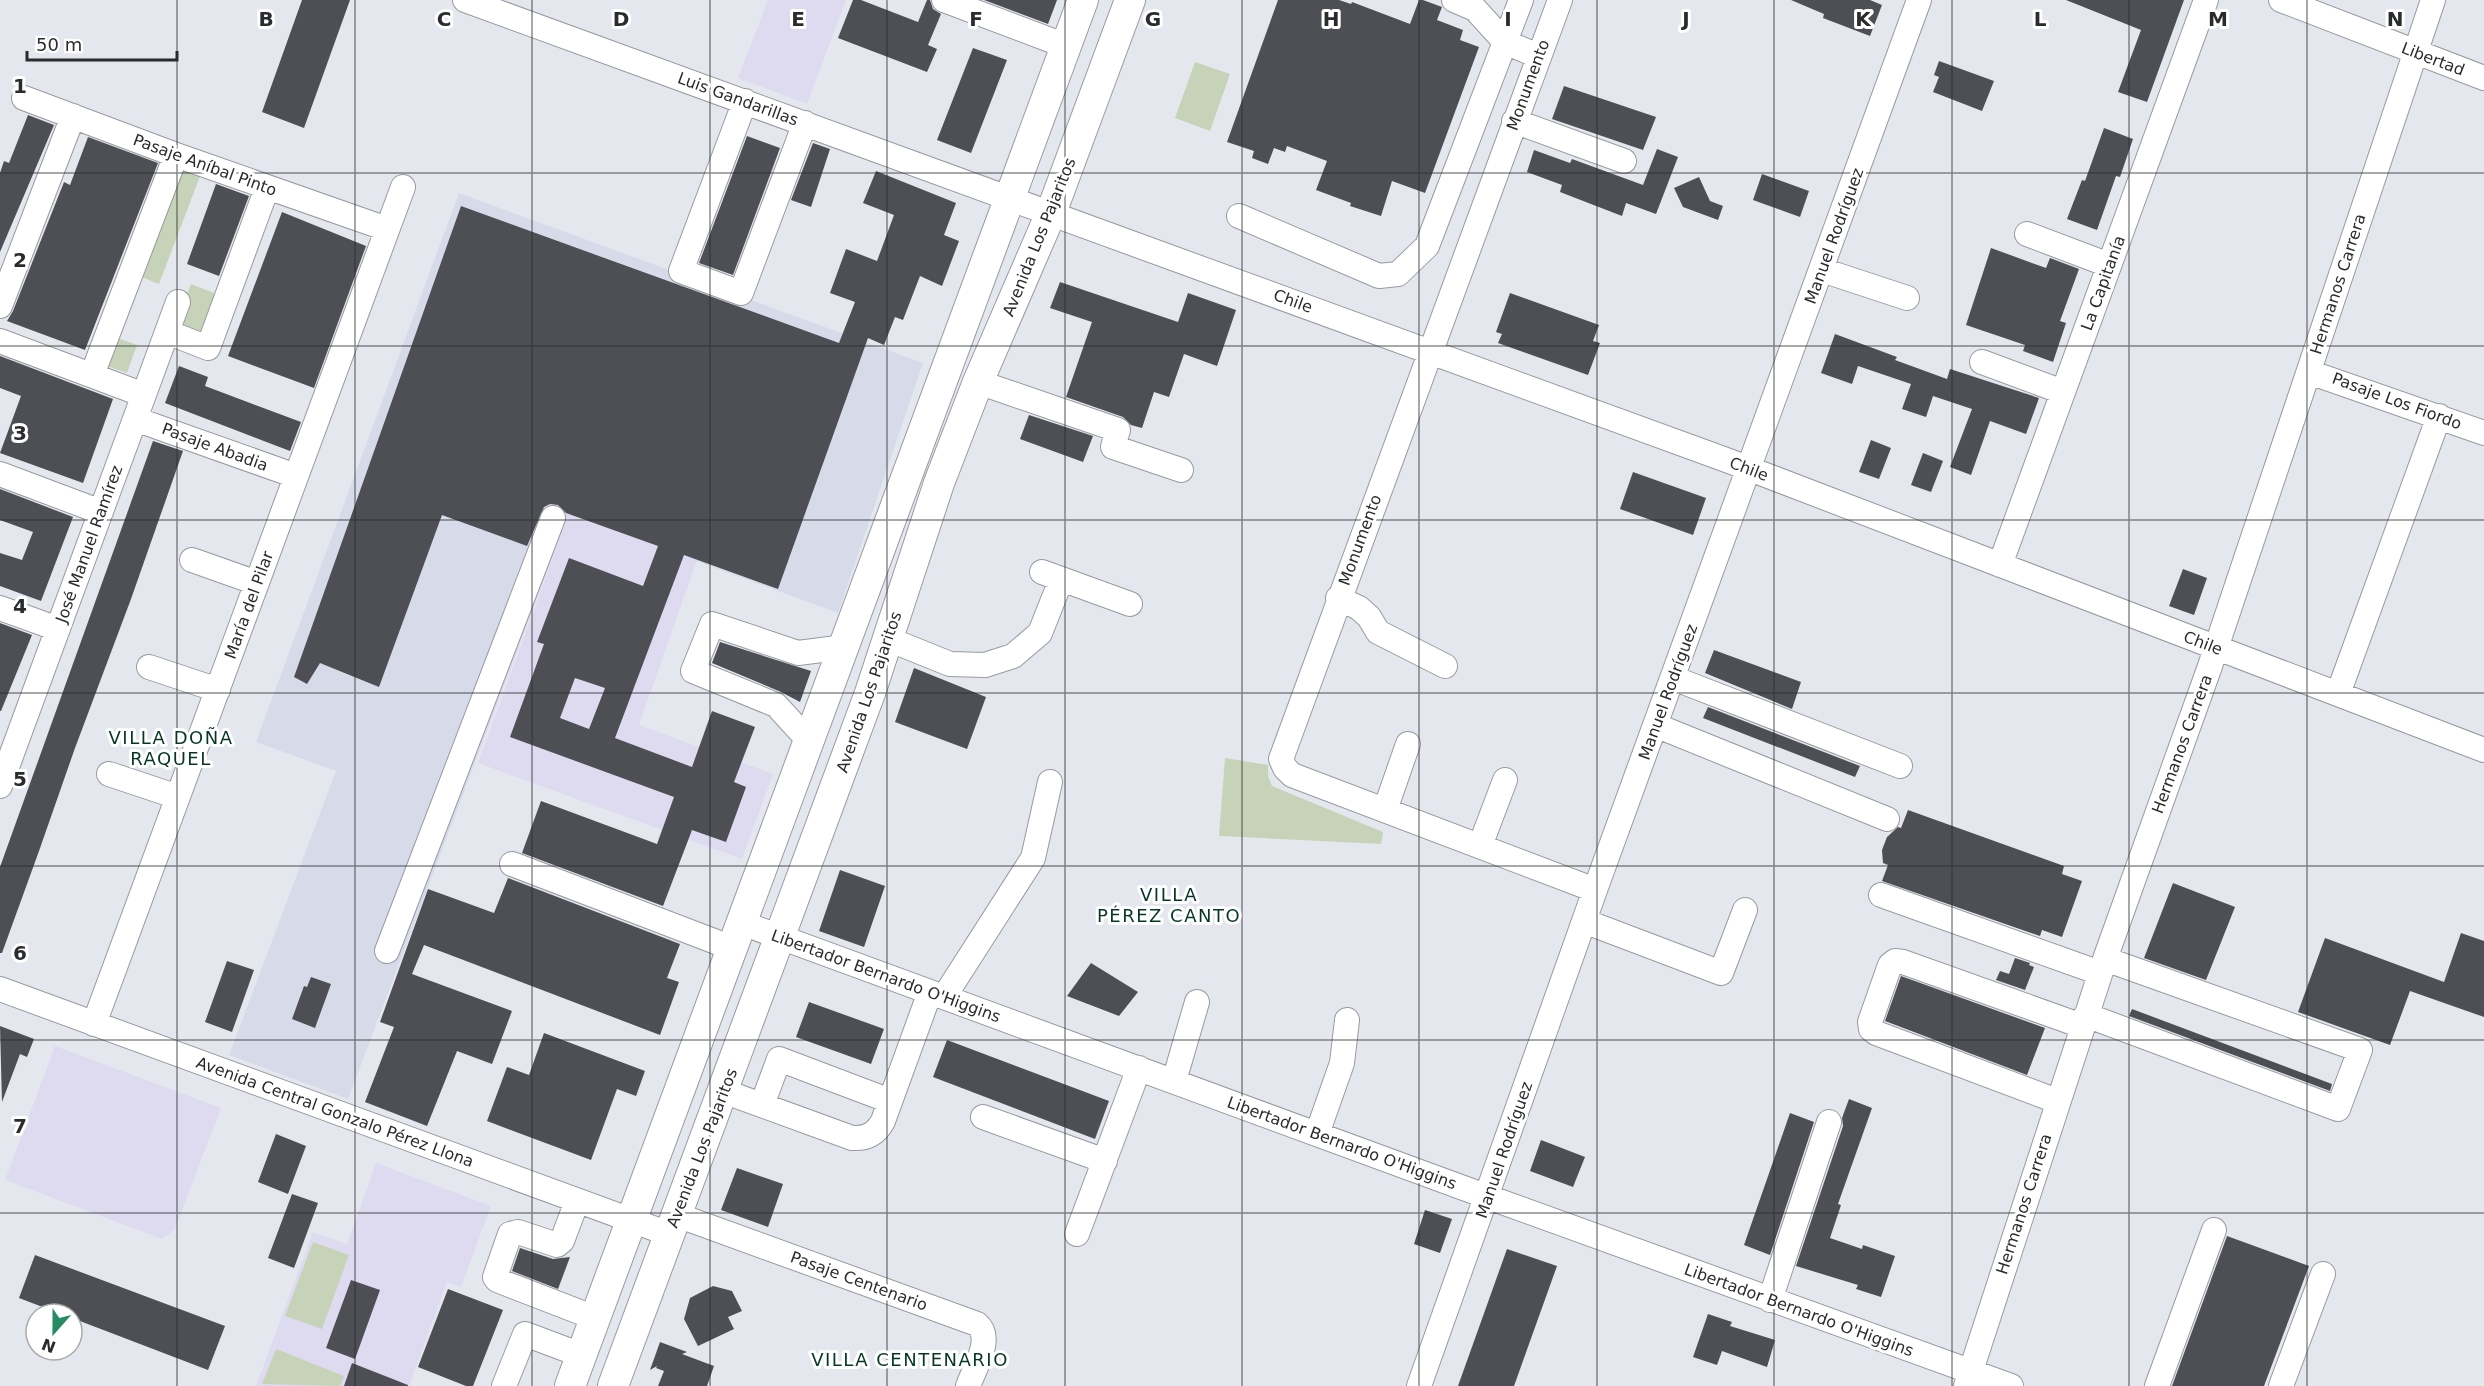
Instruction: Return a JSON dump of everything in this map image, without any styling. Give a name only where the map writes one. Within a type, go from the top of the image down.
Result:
[{"type":"main road","points":[[570,1386],[1083,0]]},
{"type":"main road","name":"Avenida Los Pajaritos","points":[[613,1386],[781,938],[888,639],[922,534],[978,382],[1051,213],[1130,0]]},
{"type":"street","name":"Luis Gandarillas","points":[[465,0],[1010,199]]},
{"type":"street","points":[[944,0],[1066,46]]},
{"type":"street","points":[[1454,0],[1475,9],[1505,42],[1538,56]]},
{"type":"street","points":[[1239,216],[1379,276],[1398,274],[1427,246],[1521,0]]},
{"type":"street","name":"Monumento","points":[[1560,0],[1338,598],[1281,759],[1285,768],[1292,775],[1480,846],[1589,906],[1723,967],[1745,910]]},
{"type":"street","name":"Manuel Rodríguez","points":[[1419,1386],[1488,1197],[1589,906],[1919,0]]},
{"type":"street","name":"La Capitanía","points":[[2000,566],[2206,0]]},
{"type":"street","name":"Libertad","points":[[2281,0],[2484,78]]},
{"type":"street","name":"Hermanos Carrera","points":[[1968,1379],[2102,966],[2216,648],[2433,0]]},
{"type":"street","name":"Pasaje Aníbal Pinto","points":[[24,98],[267,188],[387,229]]},
{"type":"street","points":[[745,101],[681,270],[741,293],[805,123]]},
{"type":"street","points":[[0,306],[73,116]]},
{"type":"street","points":[[1514,121],[1624,161]]},
{"type":"street","points":[[92,375],[176,155]]},
{"type":"street","name":"María del Pilar","points":[[94,1024],[403,186]]},
{"type":"street","points":[[167,332],[208,348],[267,188]]},
{"type":"street","name":"Chile","points":[[1010,199],[1750,469],[2484,750]]},
{"type":"street","points":[[2027,234],[2109,266]]},
{"type":"street","points":[[1822,270],[1907,298]]},
{"type":"street","name":"José Manuel Ramírez","points":[[0,786],[7,745],[57,629],[178,303]]},
{"type":"street","points":[[0,341],[144,395]]},
{"type":"street","points":[[1982,362],[2063,392]]},
{"type":"street","name":"Pasaje Los Fiordo","points":[[2309,372],[2484,433]]},
{"type":"street","points":[[978,382],[1118,430],[1113,447],[1181,470]]},
{"type":"street","points":[[2338,694],[2439,416]]},
{"type":"street","name":"Pasaje Abadia","points":[[135,419],[296,476]]},
{"type":"street","points":[[0,474],[101,512]]},
{"type":"street","points":[[387,951],[553,518]]},
{"type":"street","points":[[192,560],[257,583]]},
{"type":"street","points":[[888,639],[950,664],[985,665],[1013,656],[1041,633],[1052,576],[1130,604]]},
{"type":"street","points":[[1338,598],[1359,608],[1369,616],[1378,632],[1445,666]]},
{"type":"street","points":[[0,608],[57,629]]},
{"type":"street","points":[[810,742],[776,705],[693,671],[712,624],[798,653],[845,647]]},
{"type":"street","points":[[149,667],[218,690]]},
{"type":"street","points":[[1673,678],[1900,766]]},
{"type":"street","points":[[1655,725],[1887,819]]},
{"type":"street","points":[[1385,810],[1408,744]]},
{"type":"street","points":[[109,774],[178,797]]},
{"type":"street","points":[[1480,846],[1505,780]]},
{"type":"street","points":[[723,1091],[845,1136],[859,1139],[867,1137],[879,1128],[937,995],[1033,858],[1050,782]]},
{"type":"street","name":"Libertador Bernardo O'Higgins","points":[[512,864],[737,936],[781,938],[1770,1300],[1968,1379],[2011,1386]]},
{"type":"street","points":[[1881,895],[2360,1050],[2338,1109],[2084,1021],[1903,962],[1895,961],[1890,965],[1870,1022],[1871,1029],[2055,1107]]},
{"type":"street","name":"Avenida Central Gonzalo Pérez Llona","points":[[0,989],[631,1221],[673,1225]]},
{"type":"street","points":[[1174,1081],[1197,1002]]},
{"type":"street","points":[[1317,1134],[1342,1063],[1347,1020]]},
{"type":"street","points":[[762,1105],[779,1059],[890,1101]]},
{"type":"street","points":[[1077,1234],[1139,1068]]},
{"type":"street","points":[[1965,1082],[2055,1107]]},
{"type":"street","points":[[983,1117],[1105,1161]]},
{"type":"street","points":[[1770,1300],[1829,1122]]},
{"type":"street","points":[[577,1201],[562,1241],[556,1245],[519,1232],[510,1234],[495,1277],[497,1280],[595,1318]]},
{"type":"street","name":"Pasaje Centenario","points":[[673,1225],[977,1324],[983,1331],[984,1339],[969,1386]]},
{"type":"street","points":[[2157,1386],[2214,1230]]},
{"type":"street","points":[[2282,1386],[2323,1274]]},
{"type":"street","points":[[504,1386],[525,1334],[581,1355]]},
{"type":"shaded area","points":[[768,0],[846,0],[807,104],[738,78]]},
{"type":"shaded area","points":[[459,193],[923,363],[838,613],[569,514],[348,1099],[229,1055],[336,771],[256,742]]},
{"type":"shaded area","points":[[569,514],[697,560],[639,725],[773,774],[742,859],[478,763]]},
{"type":"shaded area","points":[[55,1046],[221,1108],[175,1229],[162,1239],[5,1180]]},
{"type":"shaded area","points":[[376,1163],[491,1206],[461,1287],[447,1282],[409,1386],[256,1386],[313,1232],[347,1244]]},
{"type":"green space","points":[[1195,62],[1230,74],[1210,131],[1175,118]]},
{"type":"green space","points":[[182,163],[202,171],[159,284],[139,276]]},
{"type":"green space","points":[[191,284],[219,295],[204,334],[176,323]]},
{"type":"green space","points":[[115,337],[137,345],[127,373],[104,365]]},
{"type":"green space","points":[[1225,758],[1268,765],[1268,776],[1272,786],[1383,832],[1381,844],[1219,836]]},
{"type":"green space","points":[[313,1242],[349,1255],[322,1329],[285,1316]]},
{"type":"green space","points":[[276,1349],[344,1376],[340,1386],[262,1384]]},
{"type":"building","points":[[302,0],[350,0],[304,128],[262,112]]},
{"type":"building","points":[[853,0],[861,0],[918,22],[927,0],[930,0],[933,9],[941,14],[928,45],[937,49],[927,72],[838,38]]},
{"type":"building","points":[[984,0],[1057,0],[1048,24]]},
{"type":"building","points":[[1278,0],[1339,0],[1351,4],[1352,2],[1410,24],[1419,0],[1423,0],[1442,7],[1437,20],[1463,30],[1460,40],[1479,47],[1425,193],[1392,181],[1381,216],[1350,206],[1351,203],[1316,190],[1327,161],[1287,146],[1285,152],[1274,148],[1268,164],[1252,158],[1254,151],[1227,142]]},
{"type":"building","points":[[1791,0],[1870,0],[1882,5],[1870,36],[1823,18],[1824,14]]},
{"type":"building","points":[[2066,0],[2184,0],[2147,102],[2118,92],[2141,30]]},
{"type":"building","points":[[973,48],[1007,60],[971,153],[937,140]]},
{"type":"building","points":[[1939,61],[1994,81],[1982,111],[1933,92],[1939,77],[1934,75]]},
{"type":"building","points":[[1564,86],[1656,117],[1643,150],[1552,119]]},
{"type":"building","points":[[28,115],[54,125],[0,252],[0,173],[4,161],[9,163]]},
{"type":"building","points":[[2104,128],[2133,139],[2120,177],[2116,176],[2097,230],[2067,219],[2082,180],[2085,181]]},
{"type":"building","points":[[747,136],[780,148],[733,275],[699,263]]},
{"type":"building","points":[[88,137],[158,163],[85,350],[7,321],[64,182],[70,185]]},
{"type":"building","points":[[813,143],[830,149],[811,207],[791,200]]},
{"type":"building","points":[[1657,149],[1678,157],[1656,214],[1626,203],[1622,216],[1560,192],[1562,185],[1527,172],[1534,150],[1570,163],[1572,159],[1643,185]]},
{"type":"building","points":[[876,171],[956,203],[944,235],[959,241],[942,286],[920,276],[903,320],[895,317],[884,345],[868,338],[778,589],[684,555],[615,738],[692,767],[712,711],[755,727],[734,782],[746,787],[726,842],[692,830],[663,906],[522,853],[541,801],[657,844],[674,797],[510,737],[544,644],[537,642],[569,558],[643,586],[658,546],[566,513],[558,505],[550,504],[544,507],[527,546],[442,515],[379,687],[320,663],[307,684],[294,677],[461,206],[839,343],[855,302],[830,293],[846,249],[877,261],[894,215],[863,203]],"holes":[[[575,678],[605,688],[589,729],[560,718]]]},
{"type":"building","points":[[1762,174],[1809,191],[1800,217],[1753,200]]},
{"type":"building","points":[[1699,177],[1710,201],[1723,206],[1718,220],[1683,207],[1674,188]]},
{"type":"building","points":[[216,184],[249,196],[219,276],[187,264]]},
{"type":"building","points":[[282,212],[366,246],[314,388],[228,356]]},
{"type":"building","points":[[1991,248],[2046,268],[2050,258],[2079,269],[2060,321],[2066,323],[2053,362],[2023,351],[2025,345],[1966,325]]},
{"type":"building","points":[[1060,282],[1178,322],[1188,293],[1236,310],[1217,366],[1184,354],[1169,397],[1154,392],[1142,428],[1131,425],[1123,417],[1066,397],[1092,322],[1050,308]]},
{"type":"building","points":[[1510,293],[1599,325],[1593,341],[1600,343],[1588,375],[1498,343],[1502,334],[1496,332]]},
{"type":"building","points":[[1835,334],[1947,379],[1950,369],[2039,398],[2026,434],[1990,421],[1971,475],[1950,467],[1972,409],[1933,396],[1926,417],[1902,409],[1911,384],[1858,366],[1852,384],[1821,373]]},
{"type":"building","points":[[0,356],[113,399],[83,483],[0,453],[21,396],[0,388]]},
{"type":"building","points":[[179,366],[208,377],[205,386],[301,422],[290,451],[165,403]]},
{"type":"building","points":[[1029,415],[1093,436],[1083,462],[1020,439]]},
{"type":"building","points":[[1871,440],[1891,448],[1879,479],[1859,472]]},
{"type":"building","points":[[153,441],[183,451],[2,953],[0,953],[0,867]]},
{"type":"building","points":[[1923,453],[1943,461],[1931,492],[1911,485]]},
{"type":"building","points":[[1633,472],[1706,498],[1693,535],[1620,509]]},
{"type":"building","points":[[0,489],[73,517],[41,601],[0,586],[0,553],[22,560],[33,532],[0,520]]},
{"type":"building","points":[[2183,569],[2207,578],[2194,615],[2169,606]]},
{"type":"building","points":[[0,623],[32,635],[1,711],[0,711]]},
{"type":"building","points":[[720,642],[811,671],[800,702],[712,663]]},
{"type":"building","points":[[1714,650],[1801,682],[1792,709],[1705,673]]},
{"type":"building","points":[[914,668],[986,697],[967,749],[895,722]]},
{"type":"building","points":[[1708,707],[1860,766],[1855,777],[1703,718]]},
{"type":"building","points":[[1908,810],[2064,866],[2062,874],[2082,881],[2062,937],[2042,930],[2040,936],[1882,881],[1888,865],[1883,863],[1882,850],[1887,837],[1898,827],[1901,828]]},
{"type":"building","points":[[840,870],[885,886],[864,947],[819,931]]},
{"type":"building","points":[[508,878],[680,944],[667,978],[679,982],[660,1035],[424,945],[412,974],[512,1011],[492,1064],[457,1051],[427,1126],[365,1102],[394,1027],[380,1022],[428,889],[494,913]]},
{"type":"building","points":[[2173,883],[2235,907],[2206,980],[2144,958]]},
{"type":"building","points":[[2461,933],[2484,941],[2484,1017],[2410,991],[2390,1045],[2298,1012],[2325,938],[2444,982]]},
{"type":"building","points":[[2015,958],[2030,963],[2029,965],[2034,967],[2025,990],[1996,980],[2000,971],[2009,974]]},
{"type":"building","points":[[227,961],[254,970],[232,1032],[205,1022]]},
{"type":"building","points":[[1091,963],[1138,992],[1119,1016],[1067,996]]},
{"type":"building","points":[[1901,976],[2045,1028],[2027,1075],[1885,1021]]},
{"type":"building","points":[[311,977],[331,984],[315,1028],[292,1019],[304,986],[307,987]]},
{"type":"building","points":[[809,1002],[884,1029],[871,1064],[796,1037]]},
{"type":"building","points":[[2132,1009],[2332,1084],[2330,1091],[2129,1016]]},
{"type":"building","points":[[0,1026],[34,1039],[27,1057],[20,1054],[2,1102]]},
{"type":"building","points":[[544,1033],[645,1071],[636,1096],[617,1089],[591,1160],[487,1121],[507,1067],[529,1075]]},
{"type":"building","points":[[947,1040],[1109,1101],[1095,1139],[933,1077]]},
{"type":"building","points":[[1849,1099],[1872,1108],[1838,1204],[1841,1205],[1830,1238],[1862,1249],[1863,1245],[1895,1256],[1881,1297],[1856,1289],[1858,1285],[1796,1266],[1843,1126],[1842,1118]]},
{"type":"building","points":[[1790,1113],[1814,1122],[1770,1255],[1744,1245]]},
{"type":"building","points":[[276,1134],[306,1146],[288,1194],[258,1182]]},
{"type":"building","points":[[1541,1140],[1585,1157],[1573,1187],[1530,1171]]},
{"type":"building","points":[[737,1168],[783,1184],[768,1227],[721,1210]]},
{"type":"building","points":[[292,1194],[318,1203],[294,1268],[268,1258]]},
{"type":"building","points":[[1425,1210],[1452,1219],[1440,1253],[1414,1244]]},
{"type":"building","points":[[2227,1236],[2309,1266],[2264,1386],[2172,1386]]},
{"type":"building","points":[[520,1248],[553,1259],[570,1257],[558,1289],[512,1271]]},
{"type":"building","points":[[1507,1249],[1557,1266],[1514,1386],[1458,1386]]},
{"type":"building","points":[[35,1255],[225,1326],[208,1370],[84,1323],[84,1302],[30,1302],[19,1298]]},
{"type":"building","points":[[351,1280],[380,1290],[355,1359],[326,1348]]},
{"type":"building","points":[[713,1286],[732,1291],[742,1311],[728,1317],[734,1329],[698,1346],[684,1319],[690,1298]]},
{"type":"building","points":[[448,1289],[503,1310],[473,1386],[466,1386],[418,1367]]},
{"type":"building","points":[[1708,1314],[1732,1322],[1730,1326],[1775,1340],[1767,1367],[1722,1351],[1717,1365],[1693,1357]]},
{"type":"building","points":[[660,1342],[687,1352],[682,1354],[714,1366],[707,1386],[658,1386],[664,1371],[656,1368],[657,1366],[650,1370]]},
{"type":"building","points":[[352,1363],[408,1385],[408,1386],[344,1386]]},
{"type":"district","name":"VILLA DOÑA RAQUEL","points":[[171,747]]},
{"type":"district","name":"VILLA PÉREZ CANTO","points":[[1169,904]]},
{"type":"district","name":"VILLA CENTENARIO","points":[[910,1359]]}]
